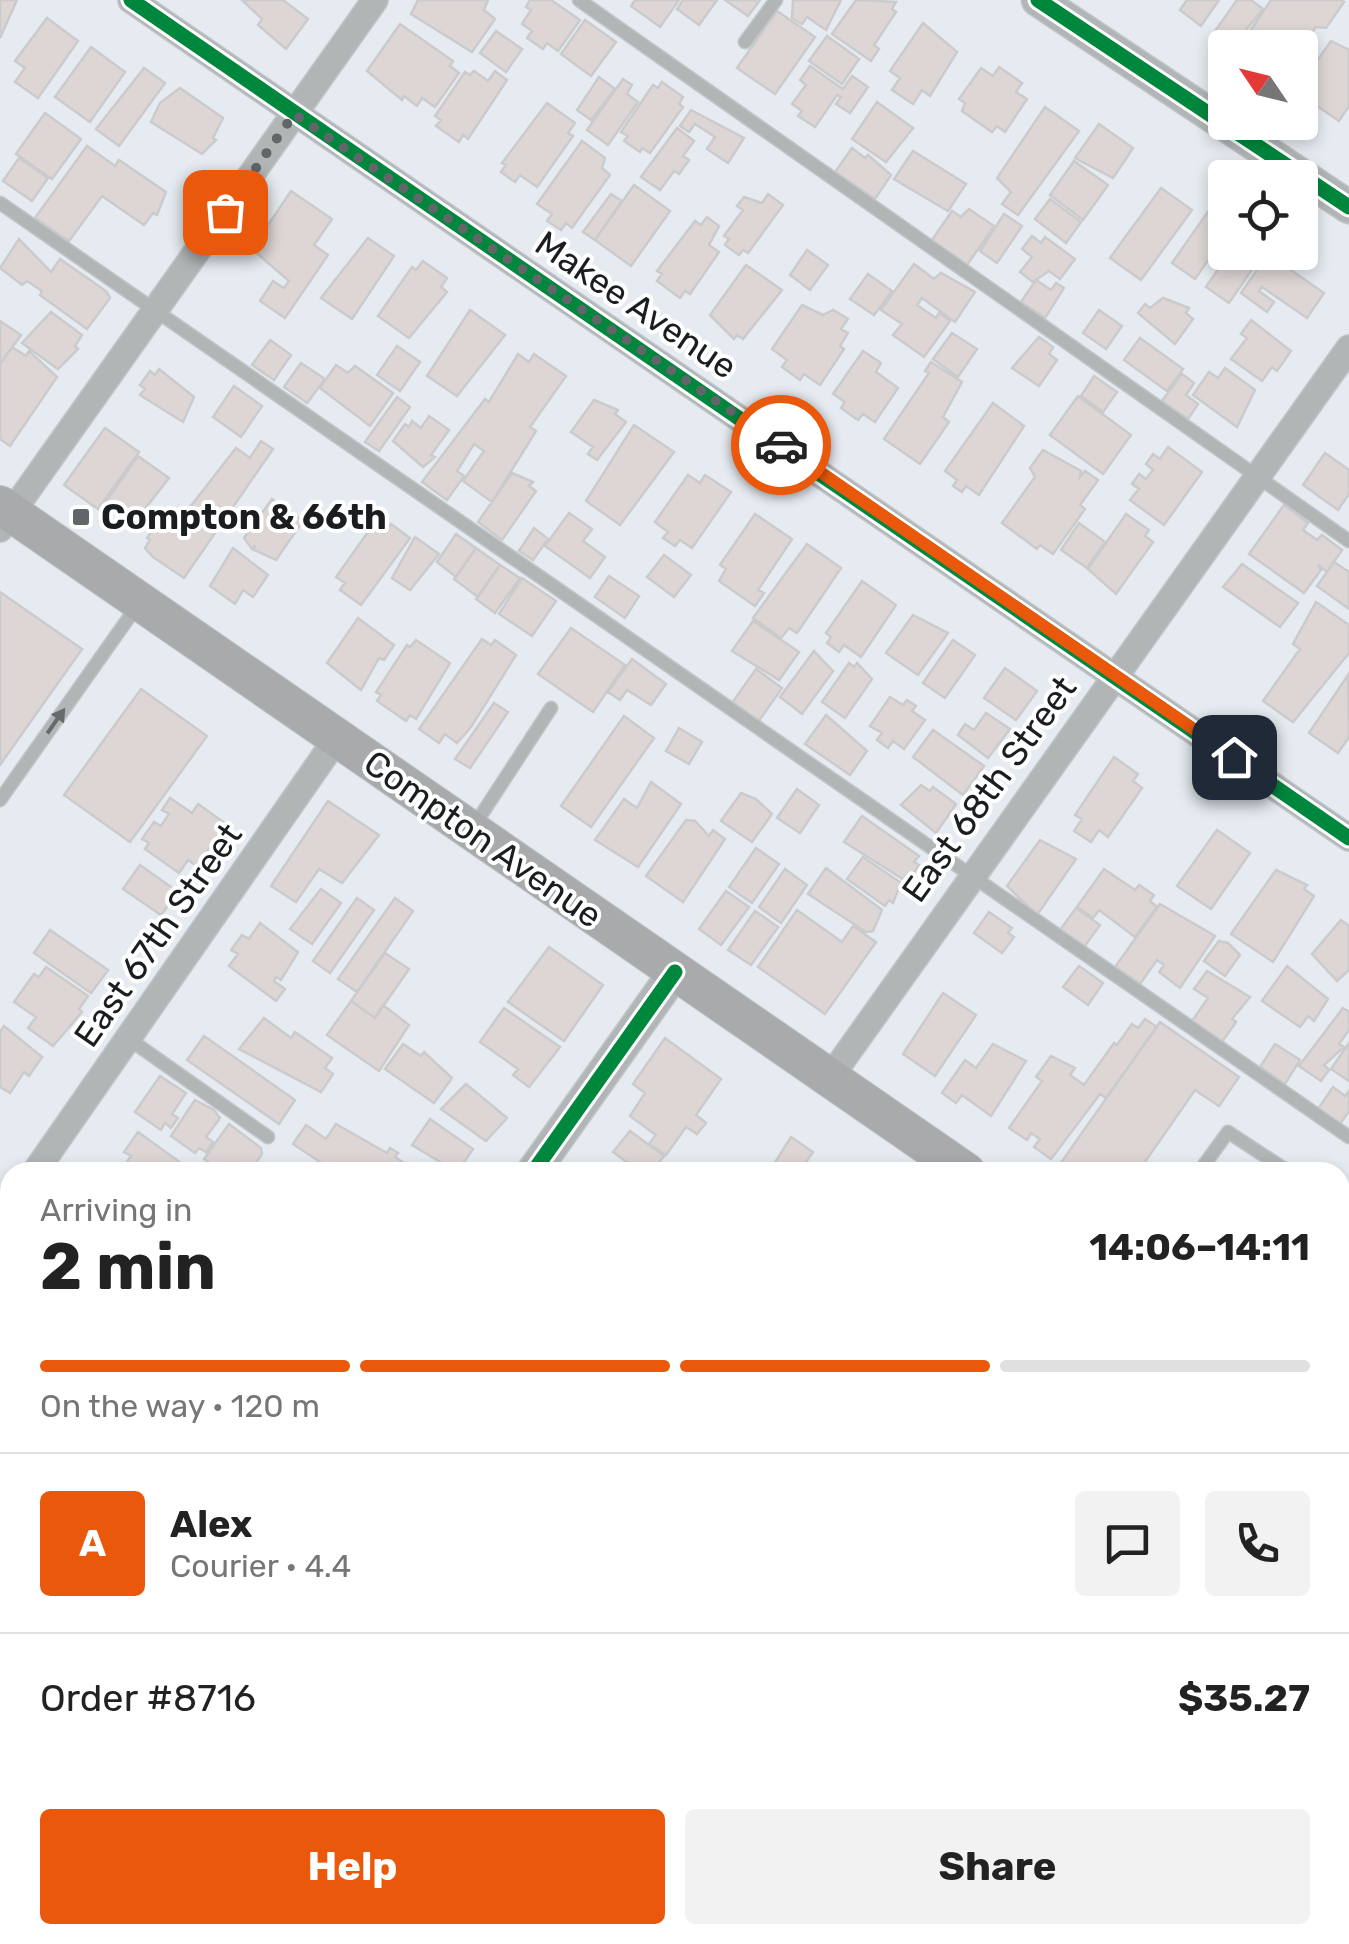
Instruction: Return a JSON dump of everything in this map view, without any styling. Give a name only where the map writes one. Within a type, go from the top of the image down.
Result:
[{"type":"main road","name":"Compton Avenue","points":[[4,516],[140,602],[951,1162]]},
{"type":"street","name":"Makee Avenue","points":[[130,0],[1119,676],[1349,838]]},
{"type":"street","points":[[4,516],[375,0]]},
{"type":"street","points":[[1038,0],[1349,207]]},
{"type":"street","name":"East 68th Street","points":[[829,1079],[1349,348]]},
{"type":"street","name":"East 67th Street","points":[[43,1162],[337,738]]},
{"type":"street","points":[[541,1162],[675,972]]},
{"type":"lane","points":[[579,0],[1349,541]]},
{"type":"lane","points":[[745,42],[776,0]]},
{"type":"lane","points":[[0,203],[1349,1136]]},
{"type":"lane","points":[[0,800],[140,602]]},
{"type":"lane","points":[[471,831],[551,708]]},
{"type":"lane","points":[[128,1038],[268,1137]]},
{"type":"lane","points":[[1206,1162],[1228,1132],[1274,1162]]},
{"type":"building","points":[[0,0],[17,0],[0,38]]},
{"type":"building","points":[[242,0],[283,0],[308,19],[286,49],[258,25],[262,19]]},
{"type":"building","points":[[418,0],[488,0],[484,10],[495,19],[472,52],[411,14]]},
{"type":"building","points":[[530,0],[551,0],[580,20],[558,51],[547,43],[543,49],[527,38],[532,31],[522,24],[531,10],[526,7]]},
{"type":"building","points":[[635,0],[679,0],[660,27],[631,6]]},
{"type":"building","points":[[683,0],[717,0],[699,25],[677,9]]},
{"type":"building","points":[[725,0],[760,0],[748,16]]},
{"type":"building","points":[[793,0],[841,0],[826,30],[807,17],[802,24],[792,18]]},
{"type":"building","points":[[856,0],[896,2],[892,9],[896,12],[874,45],[879,49],[871,61],[832,34]]},
{"type":"building","points":[[1187,0],[1219,0],[1201,26],[1180,10]]},
{"type":"building","points":[[1237,0],[1251,0],[1263,9],[1246,30],[1216,30]]},
{"type":"building","points":[[1271,0],[1344,2],[1326,28],[1251,30]]},
{"type":"building","points":[[777,11],[815,37],[775,94],[737,68]]},
{"type":"building","points":[[47,18],[78,41],[38,98],[15,82],[25,68],[15,61]]},
{"type":"building","points":[[585,20],[616,42],[591,76],[561,54]]},
{"type":"building","points":[[923,23],[957,52],[930,96],[922,90],[913,104],[892,90],[900,78],[890,71]]},
{"type":"building","points":[[400,24],[453,61],[450,66],[459,73],[435,107],[422,98],[417,106],[404,96],[402,100],[367,71]]},
{"type":"building","points":[[496,31],[522,49],[506,72],[480,53]]},
{"type":"building","points":[[827,36],[859,59],[842,84],[809,61]]},
{"type":"building","points":[[1331,41],[1349,50],[1349,106],[1339,121],[1318,106],[1318,59]]},
{"type":"building","points":[[91,47],[125,72],[90,122],[55,97]]},
{"type":"building","points":[[810,66],[843,89],[852,76],[868,87],[850,113],[836,104],[841,97],[837,95],[815,127],[798,116],[802,111],[792,104],[806,85],[800,80]]},
{"type":"building","points":[[999,67],[1022,83],[1016,92],[1027,99],[1005,132],[997,126],[992,132],[962,111],[965,103],[959,99],[981,68],[993,76]]},
{"type":"building","points":[[144,68],[165,83],[119,146],[96,129]]},
{"type":"building","points":[[474,71],[488,81],[495,71],[507,80],[468,139],[463,135],[459,142],[436,126],[441,120],[435,116],[465,72],[470,75]]},
{"type":"building","points":[[599,77],[615,89],[591,120],[577,110]]},
{"type":"building","points":[[623,79],[632,85],[627,94],[638,102],[608,145],[587,130]]},
{"type":"building","points":[[662,82],[683,97],[679,104],[683,107],[650,153],[642,148],[640,152],[624,141],[628,136],[621,132],[653,85],[658,88]]},
{"type":"building","points":[[180,88],[223,118],[213,138],[216,140],[202,154],[151,122],[160,103]]},
{"type":"building","points":[[877,102],[913,128],[886,162],[852,139]]},
{"type":"building","points":[[547,103],[575,123],[568,133],[573,136],[537,187],[520,175],[515,182],[501,172],[506,165],[502,163]]},
{"type":"building","points":[[1045,107],[1079,131],[1018,215],[1002,204],[1011,192],[997,178]]},
{"type":"building","points":[[691,110],[744,138],[728,163],[707,149],[715,137],[695,124],[689,132],[680,126]]},
{"type":"building","points":[[45,113],[81,139],[52,179],[16,154]]},
{"type":"building","points":[[1099,124],[1133,148],[1113,178],[1075,158]]},
{"type":"building","points":[[677,128],[694,141],[683,156],[689,160],[679,174],[674,171],[660,190],[641,177]]},
{"type":"building","points":[[582,141],[605,158],[602,168],[610,175],[572,228],[566,223],[561,230],[547,221],[552,214],[537,204]]},
{"type":"building","points":[[87,146],[115,166],[119,160],[166,192],[157,215],[153,213],[144,225],[102,196],[69,241],[35,218]]},
{"type":"building","points":[[852,148],[865,158],[868,155],[891,175],[875,199],[835,172]]},
{"type":"building","points":[[913,151],[966,184],[948,211],[894,179]]},
{"type":"building","points":[[19,158],[48,178],[32,201],[3,181]]},
{"type":"building","points":[[1074,161],[1108,185],[1083,220],[1050,195]]},
{"type":"building","points":[[634,185],[670,211],[631,266],[595,240]]},
{"type":"building","points":[[1161,188],[1192,210],[1141,280],[1110,258]]},
{"type":"building","points":[[291,191],[332,219],[314,245],[328,255],[285,318],[260,301],[273,281],[284,288],[289,281],[252,249]]},
{"type":"building","points":[[611,194],[622,201],[595,240],[583,232]]},
{"type":"building","points":[[768,194],[783,205],[748,253],[743,250],[739,255],[725,245],[729,239],[724,236],[743,210],[737,206],[744,197],[762,203]]},
{"type":"building","points":[[1050,199],[1081,222],[1066,243],[1035,219]]},
{"type":"building","points":[[969,209],[994,226],[967,265],[932,240],[952,211],[961,217]]},
{"type":"building","points":[[1208,212],[1208,260],[1195,279],[1172,263]]},
{"type":"building","points":[[1004,214],[1022,226],[997,263],[980,251]]},
{"type":"building","points":[[707,217],[719,226],[709,245],[719,252],[690,294],[685,291],[680,298],[657,281],[662,274],[657,271],[695,221],[701,225]]},
{"type":"building","points":[[1032,236],[1041,243],[1045,237],[1075,259],[1060,279],[1049,271],[1033,282],[1020,272],[1032,257],[1022,249]]},
{"type":"building","points":[[368,238],[394,256],[352,319],[321,298]]},
{"type":"building","points":[[19,239],[51,272],[60,259],[106,291],[110,298],[87,329],[40,295],[42,291],[27,281],[22,285],[0,268]]},
{"type":"building","points":[[807,250],[828,265],[810,290],[790,275]]},
{"type":"building","points":[[423,261],[447,278],[441,287],[447,292],[409,338],[378,316],[412,267],[416,270]]},
{"type":"building","points":[[914,264],[934,279],[941,273],[975,292],[955,322],[922,298],[917,305],[936,318],[939,313],[950,321],[924,357],[893,335],[902,324],[881,310]]},
{"type":"building","points":[[746,265],[782,290],[743,339],[737,335],[734,339],[710,315]]},
{"type":"building","points":[[1218,270],[1252,270],[1229,303],[1206,287]]},
{"type":"building","points":[[1257,270],[1291,270],[1324,293],[1307,318],[1262,287],[1259,291],[1274,302],[1267,312],[1241,293]]},
{"type":"building","points":[[868,274],[892,291],[874,315],[850,299]]},
{"type":"building","points":[[1036,280],[1051,290],[1056,283],[1064,288],[1045,318],[1021,302]]},
{"type":"building","points":[[1163,298],[1189,308],[1186,313],[1193,319],[1175,344],[1138,313],[1145,304],[1150,308]]},
{"type":"building","points":[[802,305],[823,315],[833,310],[848,319],[841,329],[848,333],[840,346],[844,349],[820,385],[804,374],[800,380],[782,367],[787,360],[772,349]]},
{"type":"building","points":[[470,310],[505,335],[457,396],[427,376]]},
{"type":"building","points":[[1099,310],[1122,326],[1106,349],[1083,333]]},
{"type":"building","points":[[51,312],[82,335],[75,346],[78,349],[58,369],[22,343]]},
{"type":"building","points":[[1251,320],[1291,351],[1277,371],[1272,367],[1262,381],[1231,359],[1247,338],[1241,334]]},
{"type":"building","points":[[0,321],[21,335],[0,364]]},
{"type":"building","points":[[952,333],[977,349],[958,377],[933,359]]},
{"type":"building","points":[[1039,337],[1053,347],[1049,354],[1057,360],[1039,386],[1012,368]]},
{"type":"building","points":[[1140,338],[1183,369],[1167,391],[1124,360]]},
{"type":"building","points":[[270,340],[291,355],[274,380],[252,365]]},
{"type":"building","points":[[397,346],[420,362],[400,391],[377,375]]},
{"type":"building","points":[[12,347],[26,356],[29,351],[57,377],[10,446],[0,439],[0,364]]},
{"type":"building","points":[[863,351],[881,363],[876,372],[898,388],[875,422],[863,414],[858,420],[841,408],[845,402],[833,394]]},
{"type":"building","points":[[518,354],[529,362],[534,354],[566,376],[530,427],[536,431],[492,502],[463,481],[484,451],[474,444],[457,471],[464,476],[447,500],[422,482],[485,399],[489,402]]},
{"type":"building","points":[[931,362],[962,382],[943,417],[949,422],[920,464],[884,439],[929,373],[925,371]]},
{"type":"building","points":[[301,363],[325,379],[307,403],[284,387]]},
{"type":"building","points":[[336,365],[348,373],[355,366],[393,393],[370,426],[320,388]]},
{"type":"building","points":[[1225,368],[1255,390],[1237,427],[1193,395],[1209,372],[1218,378]]},
{"type":"building","points":[[159,369],[194,397],[183,422],[140,395],[145,389],[140,385],[150,371],[155,375]]},
{"type":"building","points":[[1182,374],[1194,383],[1186,395],[1198,404],[1188,419],[1162,401]]},
{"type":"building","points":[[1094,376],[1117,392],[1103,412],[1081,396]]},
{"type":"building","points":[[234,386],[262,406],[241,437],[213,417]]},
{"type":"building","points":[[1078,396],[1131,435],[1103,474],[1050,435]]},
{"type":"building","points":[[397,397],[410,407],[379,451],[365,442]]},
{"type":"building","points":[[594,400],[618,410],[615,414],[626,422],[597,460],[588,454],[593,447],[571,432]]},
{"type":"building","points":[[993,403],[1024,426],[979,495],[966,486],[962,492],[953,486],[957,480],[945,471]]},
{"type":"building","points":[[429,416],[449,430],[431,455],[435,457],[423,467],[393,441],[405,424],[409,427],[412,421],[421,428]]},
{"type":"building","points":[[634,425],[674,452],[620,525],[586,501]]},
{"type":"building","points":[[105,428],[139,452],[98,509],[64,485]]},
{"type":"building","points":[[261,441],[273,449],[184,578],[153,557],[145,548],[150,540],[147,538],[163,516],[176,525],[236,448],[250,458]]},
{"type":"building","points":[[1168,447],[1202,472],[1164,525],[1130,500],[1139,489],[1132,484],[1139,474],[1146,479],[1153,470],[1146,464],[1153,454],[1160,459]]},
{"type":"building","points":[[1043,450],[1081,471],[1080,477],[1085,471],[1098,480],[1080,505],[1085,509],[1053,554],[1040,545],[1037,549],[1002,523],[1035,477],[1030,468]]},
{"type":"building","points":[[1325,453],[1349,470],[1349,494],[1338,510],[1303,485]]},
{"type":"building","points":[[138,456],[169,478],[130,528],[105,503]]},
{"type":"building","points":[[512,473],[533,482],[529,486],[536,491],[502,540],[478,522]]},
{"type":"building","points":[[688,475],[700,483],[705,475],[731,492],[692,548],[680,540],[675,546],[663,538],[668,532],[655,522]]},
{"type":"building","points":[[272,499],[303,521],[276,560],[254,550],[255,545],[252,549],[244,538]]},
{"type":"building","points":[[1284,505],[1308,523],[1303,530],[1317,540],[1322,535],[1342,550],[1327,572],[1318,565],[1321,570],[1304,593],[1249,554]]},
{"type":"building","points":[[569,513],[592,529],[583,541],[605,557],[590,578],[545,546]]},
{"type":"building","points":[[755,514],[792,539],[758,590],[764,593],[755,606],[719,581],[726,569],[720,565]]},
{"type":"building","points":[[1126,514],[1149,530],[1145,536],[1153,542],[1116,594],[1088,569]]},
{"type":"building","points":[[1079,523],[1105,542],[1087,568],[1061,550]]},
{"type":"building","points":[[391,524],[410,538],[361,605],[340,590],[345,583],[336,577],[373,525],[384,533]]},
{"type":"building","points":[[534,528],[548,539],[533,560],[519,551]]},
{"type":"building","points":[[456,534],[476,548],[456,577],[437,562]]},
{"type":"building","points":[[415,537],[439,554],[410,590],[392,578]]},
{"type":"building","points":[[807,544],[841,568],[797,633],[789,628],[781,638],[753,618]]},
{"type":"building","points":[[233,548],[268,575],[253,597],[243,590],[235,604],[210,586]]},
{"type":"building","points":[[476,548],[500,565],[478,597],[454,579]]},
{"type":"building","points":[[664,555],[691,575],[674,597],[647,577]]},
{"type":"building","points":[[1334,562],[1349,572],[1349,609],[1317,586]]},
{"type":"building","points":[[1242,564],[1298,603],[1280,627],[1223,587]]},
{"type":"building","points":[[500,565],[520,578],[495,613],[476,599]]},
{"type":"building","points":[[609,576],[639,596],[625,618],[595,597]]},
{"type":"building","points":[[522,578],[556,601],[532,636],[499,614]]},
{"type":"building","points":[[862,581],[896,605],[861,657],[844,645],[839,652],[827,643],[831,637],[826,633]]},
{"type":"building","points":[[0,592],[82,649],[0,765]]},
{"type":"building","points":[[1316,602],[1349,625],[1349,653],[1293,722],[1263,701],[1300,649],[1293,644]]},
{"type":"building","points":[[913,615],[948,633],[918,675],[886,653]]},
{"type":"building","points":[[358,618],[394,645],[384,660],[379,658],[361,690],[327,663]]},
{"type":"building","points":[[753,621],[799,652],[779,680],[732,651]]},
{"type":"building","points":[[571,628],[625,665],[593,712],[538,674]]},
{"type":"building","points":[[482,639],[491,645],[495,640],[516,655],[457,743],[445,734],[439,743],[419,729]]},
{"type":"building","points":[[416,640],[450,663],[416,719],[410,715],[406,721],[377,701],[381,695],[376,692],[407,645],[410,647]]},
{"type":"building","points":[[953,640],[975,655],[945,698],[923,683]]},
{"type":"building","points":[[814,651],[833,671],[802,714],[780,697]]},
{"type":"building","points":[[632,659],[666,684],[651,705],[627,690],[620,700],[608,692]]},
{"type":"building","points":[[849,663],[854,667],[857,663],[872,679],[845,718],[822,702]]},
{"type":"building","points":[[1005,668],[1037,691],[1016,720],[984,698]]},
{"type":"building","points":[[756,669],[782,688],[758,722],[732,703]]},
{"type":"building","points":[[1348,675],[1349,737],[1338,753],[1309,733]]},
{"type":"building","points":[[141,689],[207,736],[130,842],[64,795]]},
{"type":"building","points":[[890,697],[903,705],[907,700],[916,706],[912,711],[925,720],[904,749],[893,741],[888,748],[877,740],[882,733],[870,726]]},
{"type":"building","points":[[494,703],[508,712],[470,768],[455,759]]},
{"type":"building","points":[[986,713],[1010,729],[988,758],[958,735],[965,724],[974,730]]},
{"type":"building","points":[[826,715],[867,751],[850,775],[805,744]]},
{"type":"building","points":[[624,716],[654,738],[591,827],[561,806]]},
{"type":"building","points":[[679,728],[702,742],[689,764],[666,751]]},
{"type":"building","points":[[933,730],[984,766],[963,795],[913,757]]},
{"type":"building","points":[[1114,757],[1138,774],[1133,781],[1142,788],[1108,837],[1099,830],[1091,842],[1074,831],[1082,819],[1075,815]]},
{"type":"building","points":[[651,782],[681,804],[638,867],[595,840],[624,799],[637,808]]},
{"type":"building","points":[[921,785],[930,791],[933,787],[956,804],[936,833],[901,805]]},
{"type":"building","points":[[797,789],[819,805],[800,833],[777,818]]},
{"type":"building","points":[[741,793],[756,799],[772,814],[752,842],[721,821]]},
{"type":"building","points":[[170,798],[192,813],[198,804],[226,824],[197,866],[188,860],[179,873],[145,849],[149,843],[142,839],[154,822],[161,826],[169,814],[162,810]]},
{"type":"building","points":[[328,801],[379,835],[342,883],[319,869],[296,902],[271,886]]},
{"type":"building","points":[[862,816],[919,856],[912,876],[908,873],[903,879],[844,842]]},
{"type":"building","points":[[686,820],[695,821],[709,836],[713,830],[725,839],[683,902],[646,876]]},
{"type":"building","points":[[1217,830],[1250,853],[1211,909],[1177,886]]},
{"type":"building","points":[[1040,840],[1076,859],[1037,915],[1007,886]]},
{"type":"building","points":[[756,848],[779,864],[752,903],[729,887]]},
{"type":"building","points":[[863,857],[901,883],[893,903],[889,900],[885,906],[847,879]]},
{"type":"building","points":[[140,865],[178,892],[161,915],[123,889]]},
{"type":"building","points":[[826,868],[882,910],[873,931],[866,932],[808,894]]},
{"type":"building","points":[[785,869],[807,885],[781,923],[759,907]]},
{"type":"building","points":[[1104,869],[1135,890],[1139,885],[1154,895],[1150,901],[1157,907],[1135,937],[1099,910],[1093,918],[1077,907]]},
{"type":"building","points":[[1276,870],[1307,885],[1304,889],[1314,896],[1273,962],[1231,934]]},
{"type":"building","points":[[321,889],[341,903],[312,944],[290,929]]},
{"type":"building","points":[[726,891],[749,907],[721,945],[699,929]]},
{"type":"building","points":[[357,898],[374,910],[330,973],[313,961]]},
{"type":"building","points":[[395,898],[413,911],[357,992],[338,979]]},
{"type":"building","points":[[1160,904],[1215,936],[1180,988],[1159,972],[1164,965],[1157,960],[1140,984],[1115,967]]},
{"type":"building","points":[[1076,908],[1100,925],[1084,947],[1060,930]]},
{"type":"building","points":[[797,910],[842,942],[853,926],[876,942],[825,1014],[758,967]]},
{"type":"building","points":[[755,911],[778,927],[751,965],[728,950]]},
{"type":"building","points":[[989,912],[1012,928],[1008,933],[1014,937],[1002,953],[974,933]]},
{"type":"building","points":[[1341,920],[1349,926],[1349,970],[1337,981],[1312,954]]},
{"type":"building","points":[[260,923],[298,952],[281,980],[276,977],[274,981],[285,989],[276,1001],[229,966],[238,954],[231,950],[242,935],[249,939]]},
{"type":"building","points":[[50,930],[108,970],[91,993],[34,953]]},
{"type":"building","points":[[1219,941],[1228,943],[1240,955],[1225,976],[1204,961]]},
{"type":"building","points":[[549,947],[603,985],[564,1041],[508,1002]]},
{"type":"building","points":[[385,953],[409,969],[375,1018],[351,1001]]},
{"type":"building","points":[[1079,966],[1103,983],[1088,1005],[1063,987]]},
{"type":"building","points":[[1287,966],[1328,999],[1314,1021],[1308,1016],[1300,1027],[1262,1001]]},
{"type":"building","points":[[46,967],[88,996],[79,1009],[82,1012],[53,1046],[28,1028],[36,1017],[14,1002],[34,974],[39,977]]},
{"type":"building","points":[[1207,971],[1250,997],[1232,1019],[1236,1022],[1222,1042],[1192,1021],[1208,998],[1194,989]]},
{"type":"building","points":[[943,993],[976,1015],[935,1076],[903,1054]]},
{"type":"building","points":[[351,1001],[375,1018],[383,1005],[409,1025],[379,1071],[327,1035]]},
{"type":"building","points":[[504,1008],[560,1047],[529,1087],[513,1075],[518,1069],[480,1042]]},
{"type":"building","points":[[1343,1008],[1349,1012],[1349,1030],[1339,1044],[1344,1047],[1324,1065],[1329,1070],[1321,1081],[1299,1066]]},
{"type":"building","points":[[264,1018],[291,1038],[295,1032],[332,1058],[325,1068],[333,1074],[321,1092],[239,1049]]},
{"type":"building","points":[[1145,1019],[1157,1027],[1106,1098],[1100,1094],[1051,1159],[1034,1147],[1040,1139],[1031,1133],[1027,1140],[1009,1128],[1042,1081],[1036,1077],[1051,1056],[1075,1068],[1070,1075],[1084,1085],[1114,1043],[1117,1045],[1132,1024],[1138,1028]]},
{"type":"building","points":[[1160,1022],[1239,1077],[1219,1106],[1195,1090],[1145,1162],[1062,1162]]},
{"type":"building","points":[[4,1026],[42,1057],[29,1076],[24,1072],[10,1093],[0,1087],[0,1032]]},
{"type":"building","points":[[204,1036],[295,1100],[279,1124],[187,1060]]},
{"type":"building","points":[[665,1038],[721,1079],[696,1115],[706,1123],[697,1134],[686,1127],[666,1155],[649,1144],[656,1135],[630,1116],[645,1093],[633,1084]]},
{"type":"building","points":[[1349,1043],[1349,1081],[1331,1069]]},
{"type":"building","points":[[403,1044],[421,1056],[424,1052],[452,1078],[434,1103],[385,1069]]},
{"type":"building","points":[[993,1044],[1026,1061],[991,1116],[962,1095],[956,1103],[942,1093],[965,1060],[976,1068]]},
{"type":"building","points":[[1275,1044],[1300,1060],[1285,1084],[1260,1067]]},
{"type":"building","points":[[160,1076],[186,1093],[172,1114],[178,1118],[171,1128],[165,1123],[161,1130],[135,1112]]},
{"type":"building","points":[[466,1084],[507,1118],[486,1141],[441,1109]]},
{"type":"building","points":[[1333,1087],[1345,1096],[1349,1091],[1349,1111],[1340,1124],[1318,1109]]},
{"type":"building","points":[[195,1100],[220,1118],[206,1137],[213,1142],[206,1152],[199,1148],[195,1153],[171,1136]]},
{"type":"building","points":[[430,1119],[473,1149],[464,1162],[440,1162],[412,1145]]},
{"type":"building","points":[[229,1124],[261,1148],[262,1154],[257,1162],[204,1159]]},
{"type":"building","points":[[336,1124],[387,1153],[390,1148],[403,1162],[320,1162],[293,1144],[306,1125],[326,1139]]},
{"type":"building","points":[[630,1131],[664,1156],[659,1162],[626,1162],[613,1152]]},
{"type":"building","points":[[138,1132],[180,1162],[127,1162],[131,1156],[124,1152]]},
{"type":"building","points":[[791,1137],[813,1152],[806,1162],[775,1162]]},
{"type":"cycle path","points":[[131,0],[1349,838]]},
{"type":"cycle path","points":[[1038,0],[1349,207]]},
{"type":"cycle path","points":[[540,1162],[675,972]]},
{"type":"way so far","points":[[225,212],[294,114],[781,445]]},
{"type":"place","name":"Compton & 66th","points":[[81,517]]},
{"type":"route","points":[[781,445],[1234,757]]}]
